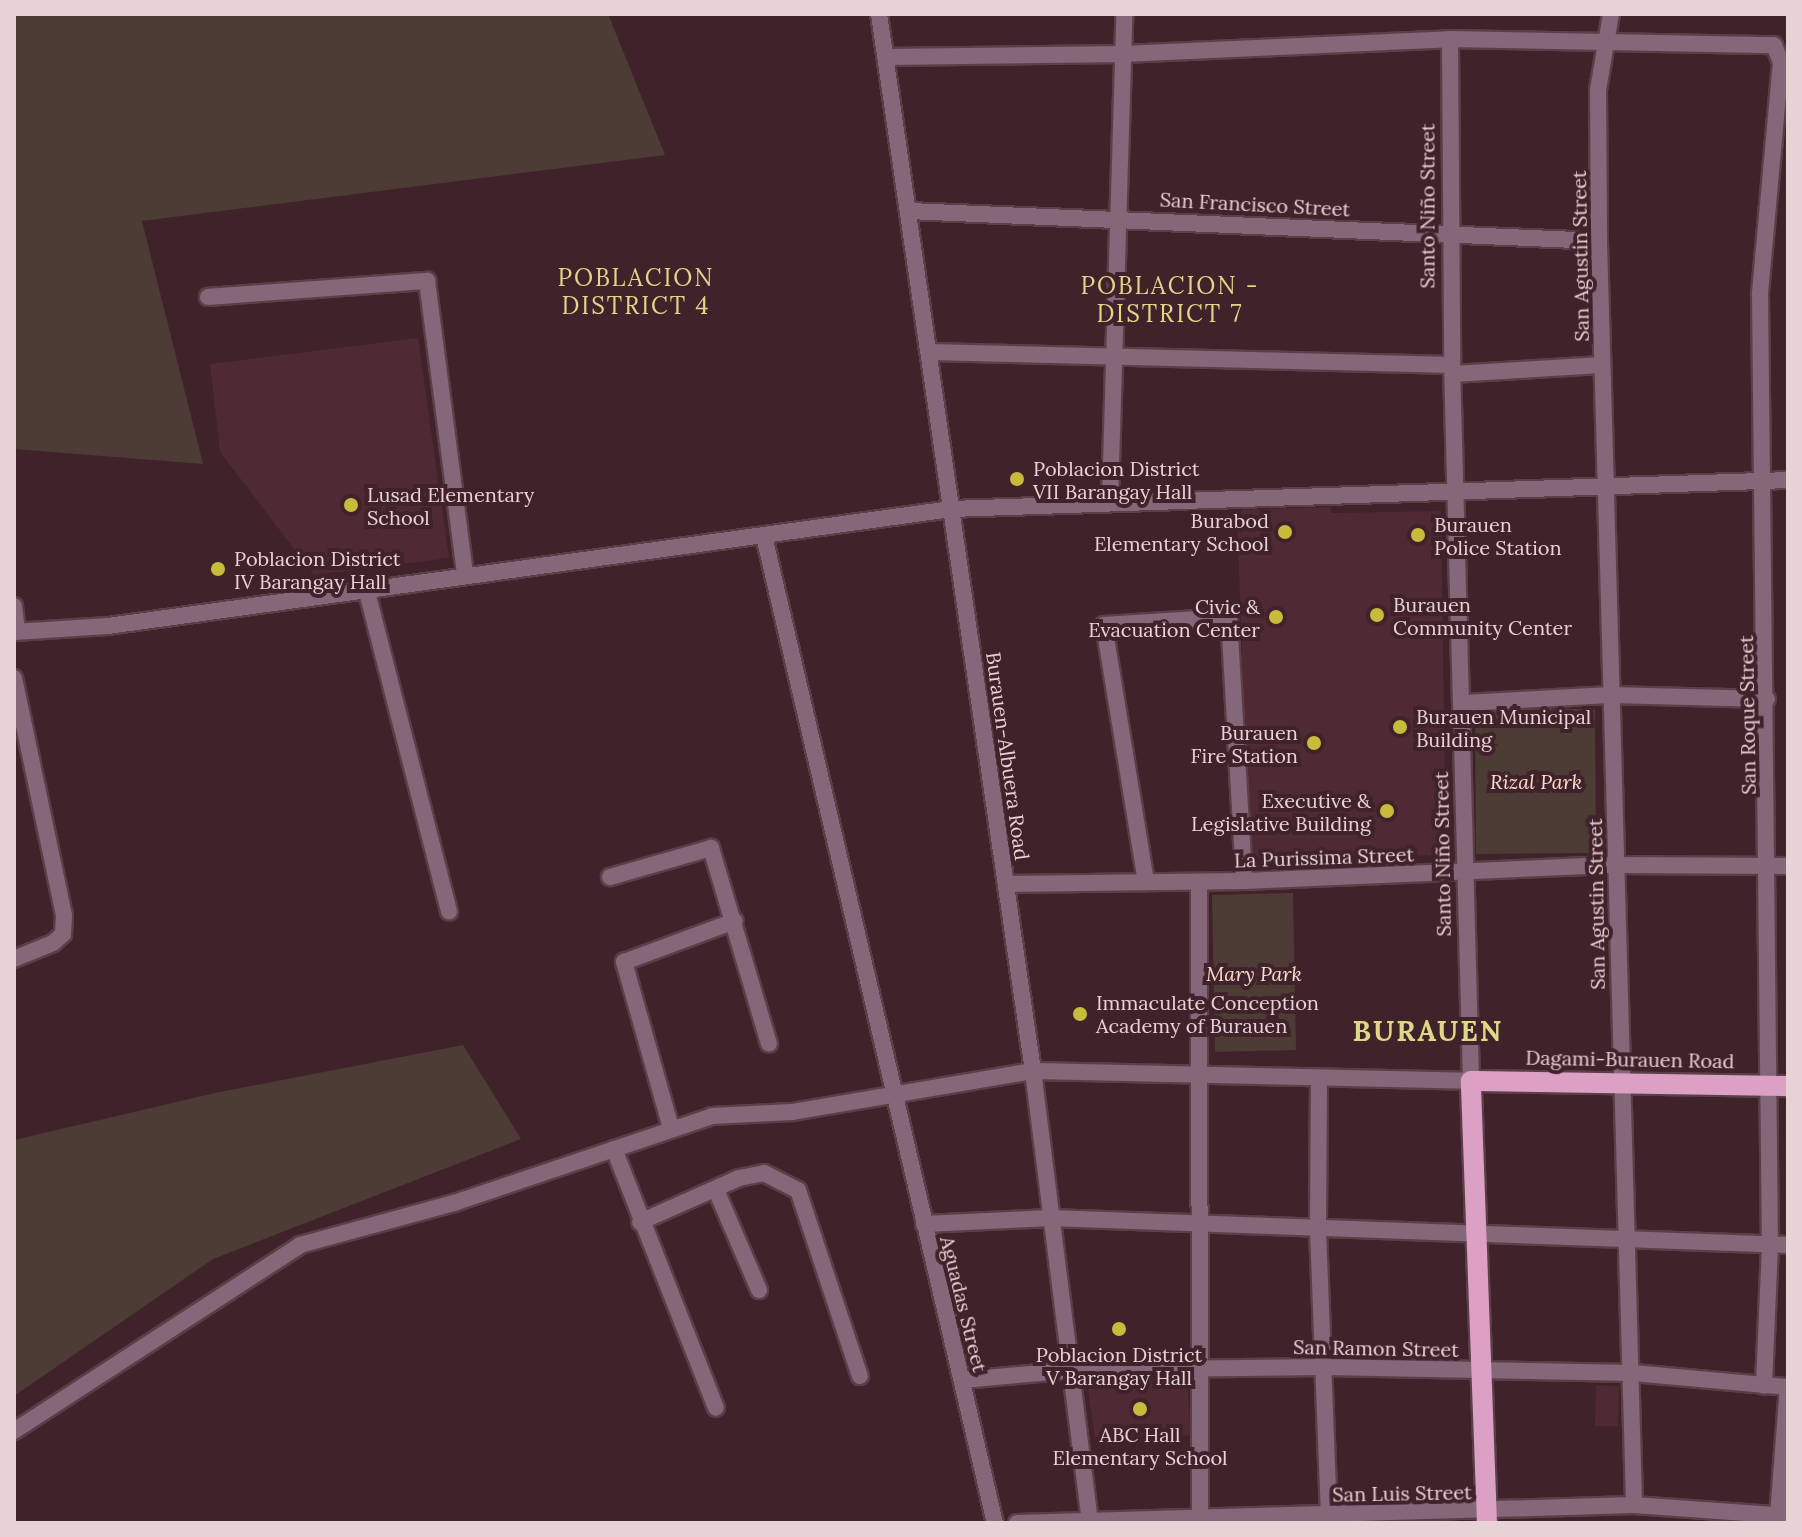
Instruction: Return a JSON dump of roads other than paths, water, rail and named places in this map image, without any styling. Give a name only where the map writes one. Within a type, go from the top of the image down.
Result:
[{"type":"main road","name":"Dagami-Burauen Road","points":[[1471,1081],[1620,1080],[1778,1086]]},
{"type":"main road","name":"Santo Niño Street","points":[[1471,1081],[1474,1237],[1488,1517]]},
{"type":"street","name":"Burauen-Albuera Road","points":[[879,14],[1033,1071],[1090,1520]]},
{"type":"street","points":[[1110,499],[1124,14]]},
{"type":"street","name":"San Agustin Street","points":[[1611,14],[1603,40],[1598,90],[1599,241],[1620,1080],[1633,1373],[1634,1505]]},
{"type":"street","points":[[886,57],[1123,54],[1450,39],[1603,40]]},
{"type":"street","name":"Santo Niño Street","points":[[1450,39],[1452,370],[1464,703],[1471,1081]]},
{"type":"street","name":"San Roque Street","points":[[1603,40],[1774,45],[1781,62],[1760,293],[1768,866],[1778,1086],[1764,1386]]},
{"type":"street","name":"San Francisco Street","points":[[909,211],[1599,241]]},
{"type":"street","points":[[208,297],[427,281],[465,573]]},
{"type":"street","points":[[930,352],[1114,355],[1452,370],[1602,365]]},
{"type":"street","points":[[14,606],[15,632],[108,626],[465,573],[951,509],[1110,499],[1271,501],[1457,490],[1788,480]]},
{"type":"street","name":"Aguadas Street","points":[[764,536],[995,1523]]},
{"type":"street","points":[[366,588],[449,912]]},
{"type":"street","points":[[1146,882],[1104,625],[1229,617],[1244,881]]},
{"type":"street","points":[[14,678],[64,915],[63,934],[53,943],[14,959]]},
{"type":"street","points":[[1464,703],[1610,695],[1767,699]]},
{"type":"street","points":[[610,877],[711,848],[769,1044]]},
{"type":"street","name":"La Purissima Street","points":[[1006,884],[1244,881],[1615,865],[1788,866]]},
{"type":"street","points":[[1199,882],[1200,1519]]},
{"type":"street","points":[[671,1128],[624,962],[735,921]]},
{"type":"street","points":[[14,1431],[300,1245],[454,1203],[712,1116],[792,1112],[1033,1071],[1471,1081]]},
{"type":"street","points":[[1319,1078],[1318,1230],[1329,1519]]},
{"type":"street","points":[[614,1149],[640,1222],[716,1408]]},
{"type":"street","points":[[640,1222],[739,1178],[764,1173],[798,1190],[860,1376]]},
{"type":"street","points":[[716,1190],[759,1290]]},
{"type":"street","points":[[924,1224],[1051,1218],[1474,1237],[1627,1237],[1788,1245]]},
{"type":"street","name":"San Ramon Street","points":[[963,1380],[1072,1370],[1325,1367],[1633,1373],[1788,1387]]},
{"type":"street","points":[[1783,1516],[1788,1387]]},
{"type":"street","name":"San Luis Street","points":[[1017,1523],[1488,1517],[1634,1505],[1783,1516]]},
{"type":"place","name":"Poblacion District VII Barangay Hall","points":[[1017,479]]},
{"type":"place","name":"Lusad Elementary School","points":[[351,505]]},
{"type":"place","name":"Burabod Elementary School","points":[[1285,532]]},
{"type":"place","name":"Burauen Police Station","points":[[1418,535]]},
{"type":"place","name":"Poblacion District IV Barangay Hall","points":[[218,569]]},
{"type":"place","name":"Burauen Community Center","points":[[1377,615]]},
{"type":"place","name":"Civic & Evacuation Center","points":[[1276,617]]},
{"type":"place","name":"Burauen Municipal Building","points":[[1400,727]]},
{"type":"place","name":"Burauen Fire Station","points":[[1314,743]]},
{"type":"place","name":"Executive & Legislative Building","points":[[1387,811]]},
{"type":"place","name":"Immaculate Conception Academy of Burauen","points":[[1080,1014]]},
{"type":"place","name":"Poblacion District V Barangay Hall","points":[[1119,1329]]},
{"type":"place","name":"ABC Hall Elementary School","points":[[1140,1409]]},
{"type":"district","name":"POBLACION DISTRICT 4","points":[[636,292]]},
{"type":"district","name":"POBLACION - DISTRICT 7","points":[[1170,300]]},
{"type":"district","name":"BURAUEN","points":[[1428,1031]]},
{"type":"park label","name":"Rizal Park","points":[[1536,781]]},
{"type":"park label","name":"Mary Park","points":[[1254,973]]}]
